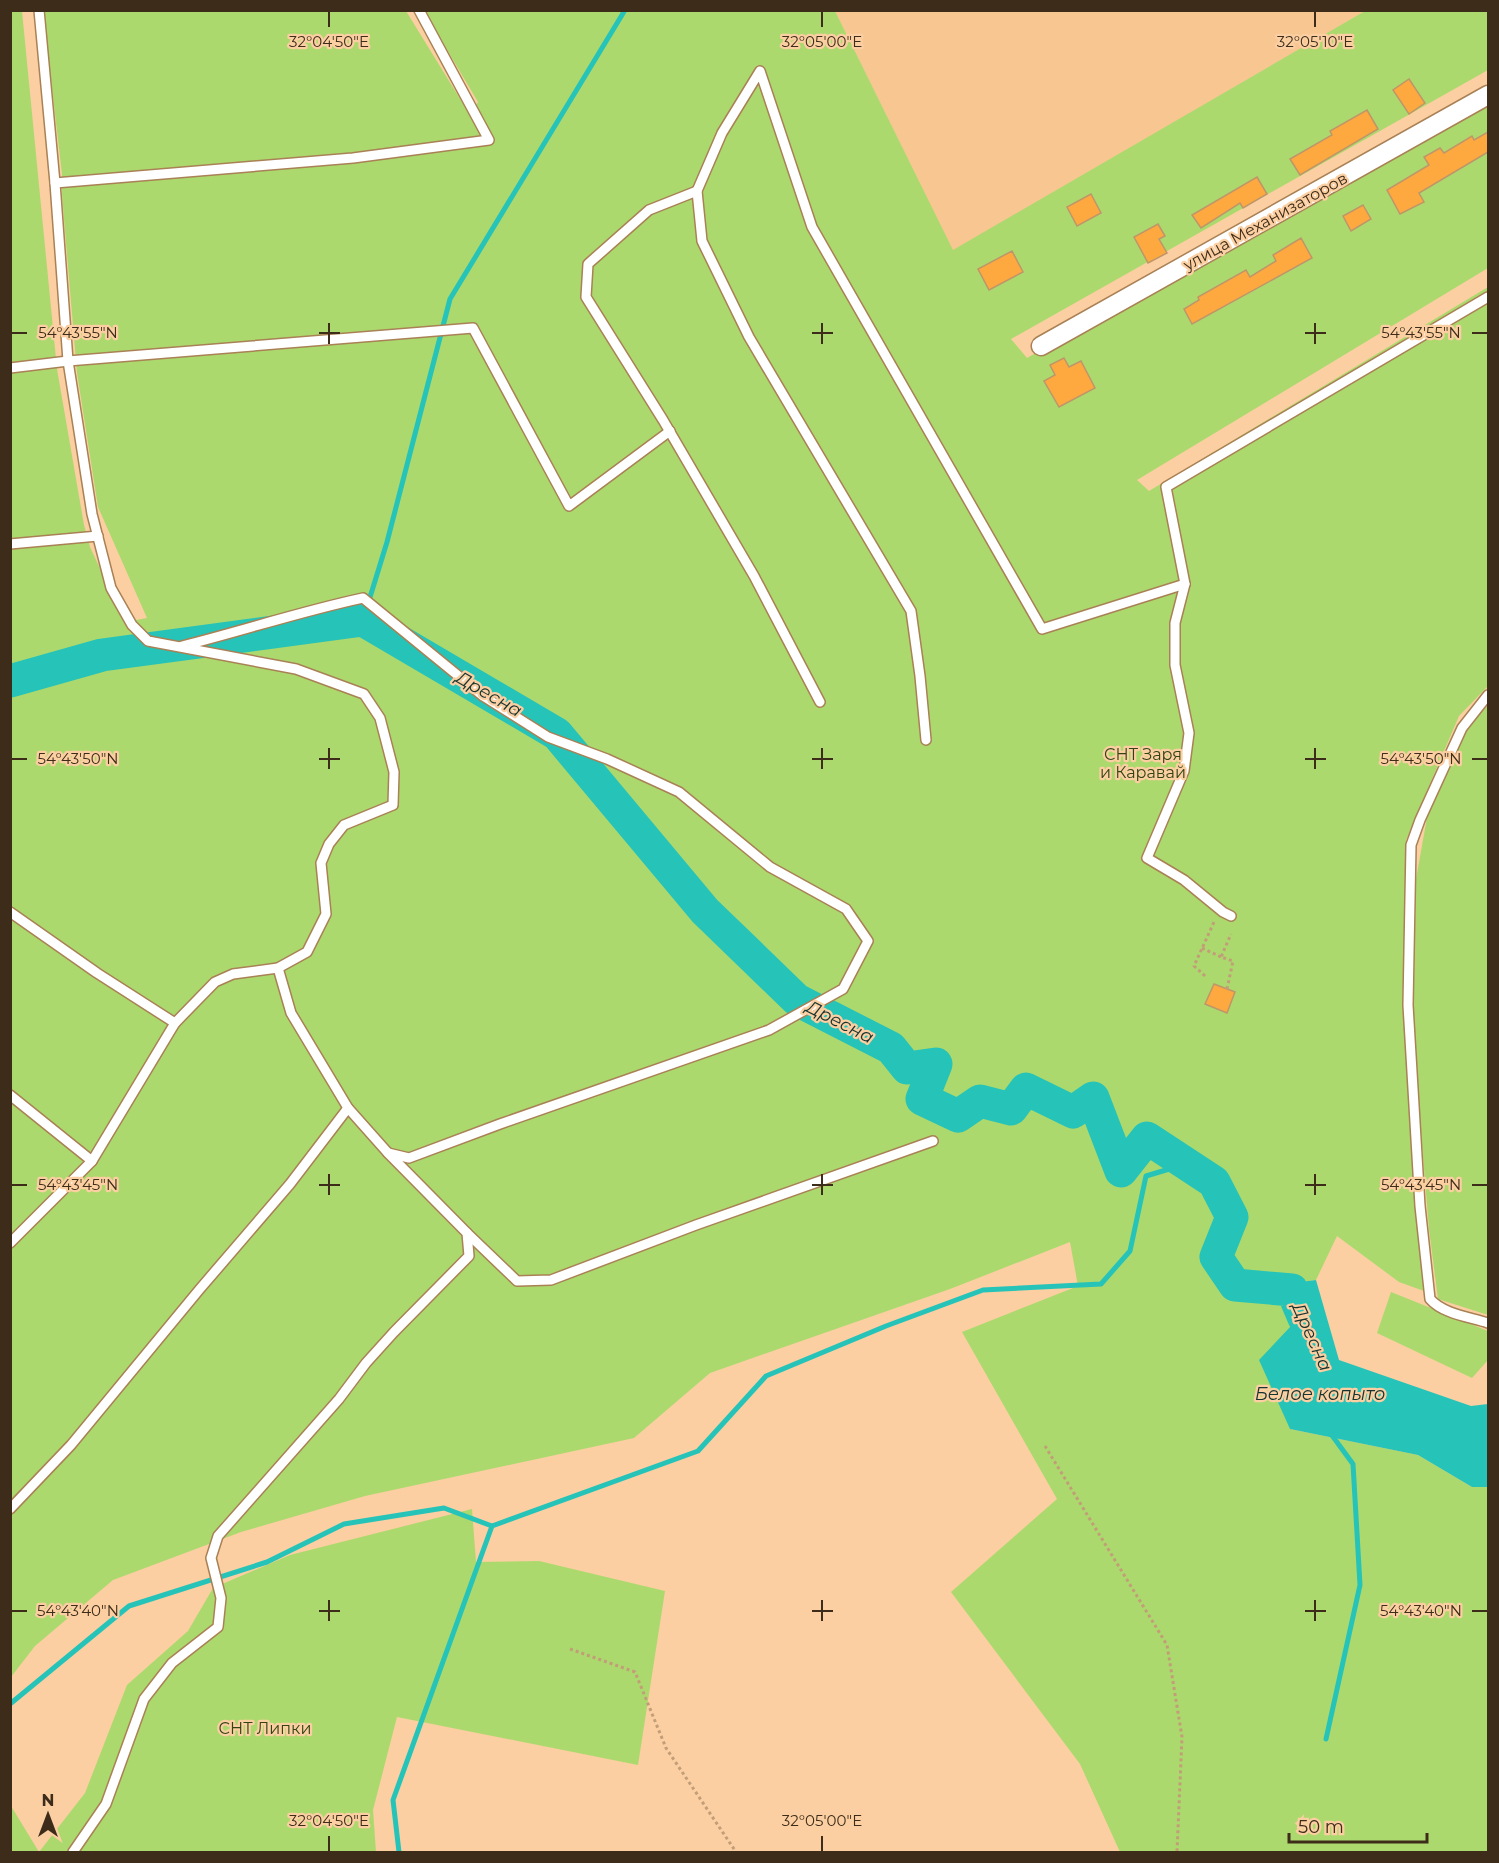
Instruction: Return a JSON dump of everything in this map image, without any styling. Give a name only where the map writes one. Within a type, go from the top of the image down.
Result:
[{"type":"street","name":"улица Механизаторов","points":[[1041,346],[1488,96]]},
{"type":"lane","points":[[10,1243],[92,1161],[175,1023],[215,982],[233,974],[278,968],[308,952],[326,914],[321,863],[329,844],[344,825],[393,805],[394,772],[380,718],[364,694],[275,664],[148,640],[132,625],[111,588],[92,514],[68,361],[39,10]]},
{"type":"lane","points":[[55,183],[353,158],[489,140],[419,10]]},
{"type":"lane","points":[[926,740],[921,676],[911,611],[749,337],[702,241],[697,191],[722,133],[760,70],[812,227],[1042,629],[1185,584]]},
{"type":"lane","points":[[697,191],[649,210],[588,264],[586,297],[670,431],[754,576],[820,702]]},
{"type":"lane","points":[[1231,916],[1184,880],[1147,858],[1184,771],[1189,733],[1175,665],[1175,623],[1185,584],[1166,487],[1488,297]]},
{"type":"lane","points":[[10,368],[68,361],[473,328],[569,506],[670,431]]},
{"type":"lane","points":[[10,544],[98,536]]},
{"type":"lane","points":[[176,647],[240,632],[305,611],[363,598],[483,696],[548,737],[607,759],[679,792],[770,867],[846,909],[868,941],[843,989],[769,1030],[409,1158],[388,1153]]},
{"type":"lane","points":[[1488,695],[1462,728],[1420,820],[1412,845],[1408,1005],[1420,1206],[1430,1299],[1435,1305],[1448,1311],[1488,1323]]},
{"type":"lane","points":[[10,912],[97,974],[175,1023]]},
{"type":"lane","points":[[278,968],[291,1013],[348,1108],[388,1153],[517,1281],[551,1280],[696,1225],[933,1141]]},
{"type":"lane","points":[[10,1095],[92,1161]]},
{"type":"lane","points":[[10,1509],[72,1445],[199,1290],[290,1184],[348,1108]]},
{"type":"lane","points":[[73,1852],[106,1804],[144,1700],[172,1663],[218,1627],[220,1598],[211,1557],[218,1536],[339,1399],[394,1332],[469,1256],[467,1233]]},
{"type":"path","points":[[1204,976],[1194,966],[1215,922],[1210,920]]},
{"type":"path","points":[[1221,957],[1231,934]]},
{"type":"path","points":[[1202,948],[1233,962],[1227,989]]},
{"type":"path","points":[[1045,1446],[1167,1645],[1182,1737],[1177,1852]]},
{"type":"path","points":[[570,1650],[635,1672],[666,1748],[736,1852]]},
{"type":"shaded area","points":[[835,11],[1365,11],[953,251]]},
{"type":"green space","name":"СНТ Заря и Каравай","points":[[11,11],[22,11],[57,369],[84,525],[90,547],[125,622],[147,618],[98,507],[77,373],[62,174],[43,11],[406,11],[470,115],[478,102],[424,11],[835,11],[953,250],[1365,11],[1488,11],[1488,70],[1011,339],[1027,358],[1488,95],[1488,268],[1137,480],[1149,491],[1488,287],[1488,686],[1459,716],[1406,840],[1403,990],[1415,1192],[1424,1291],[1399,1282],[1337,1236],[1316,1280],[1277,1285],[1291,1326],[1290,1429],[1418,1455],[1472,1487],[1488,1487],[1488,1852],[1120,1852],[1080,1764],[951,1592],[1057,1499],[962,1332],[1078,1286],[1070,1242],[950,1289],[710,1373],[634,1438],[365,1496],[241,1532],[113,1580],[35,1646],[11,1677]]},
{"type":"green space","points":[[1488,705],[1488,1315],[1438,1299],[1429,1229],[1413,1036],[1416,879],[1428,812],[1469,726]]},
{"type":"green space","points":[[1391,1292],[1488,1331],[1488,1360],[1472,1378],[1377,1333]]},
{"type":"green space","name":"СНТ Липки","points":[[472,1509],[476,1562],[539,1561],[665,1591],[638,1765],[397,1717],[373,1810],[376,1852],[39,1852],[85,1793],[127,1685],[188,1631],[213,1588],[290,1555]]},
{"type":"green space","points":[[11,1806],[39,1852],[11,1852]]},
{"type":"water","name":"Белое копыто","points":[[1316,1280],[1339,1360],[1471,1406],[1488,1404],[1488,1487],[1472,1487],[1418,1455],[1290,1429],[1259,1360],[1291,1326],[1277,1285]]},
{"type":"building","points":[[1409,79],[1425,103],[1409,114],[1393,90]]},
{"type":"building","points":[[1367,110],[1378,129],[1300,175],[1290,159],[1332,135],[1330,131]]},
{"type":"building","points":[[1488,132],[1488,152],[1419,193],[1424,202],[1400,214],[1387,190],[1429,165],[1424,157],[1440,148],[1444,153],[1472,136],[1474,140]]},
{"type":"building","points":[[1257,177],[1267,194],[1243,208],[1240,203],[1201,228],[1192,215]]},
{"type":"building","points":[[1091,194],[1101,213],[1077,226],[1067,207]]},
{"type":"building","points":[[1363,205],[1371,219],[1351,231],[1343,216]]},
{"type":"building","points":[[1158,224],[1165,236],[1159,239],[1167,253],[1148,263],[1134,237]]},
{"type":"building","points":[[1301,238],[1312,258],[1192,324],[1184,309],[1199,300],[1198,297],[1246,270],[1250,277],[1276,261],[1273,255]]},
{"type":"building","points":[[1012,251],[1023,272],[989,290],[978,269]]},
{"type":"building","points":[[1064,358],[1069,367],[1081,361],[1095,388],[1059,407],[1044,381],[1055,375],[1050,365]]},
{"type":"building","points":[[1214,984],[1235,992],[1227,1013],[1205,1004]]},
{"type":"waterway","points":[[363,620],[387,542],[450,299],[625,10]]},
{"type":"waterway","name":"Дресна","points":[[10,681],[102,655],[363,620],[557,734],[705,911],[797,1000],[891,1048],[907,1068],[936,1064],[922,1099],[958,1116],[980,1101],[1011,1109],[1026,1089],[1073,1112],[1093,1098],[1121,1171],[1147,1138],[1214,1182],[1232,1217],[1216,1257],[1235,1285],[1292,1290],[1304,1318]]},
{"type":"waterway","points":[[399,1852],[393,1800],[492,1526],[698,1451],[766,1376],[886,1326],[983,1290],[1101,1284],[1130,1251],[1146,1176],[1186,1164]]},
{"type":"waterway","points":[[1326,1739],[1360,1585],[1353,1464],[1331,1434]]},
{"type":"waterway","points":[[10,1704],[129,1606],[267,1562],[344,1524],[444,1508],[492,1526]]}]
